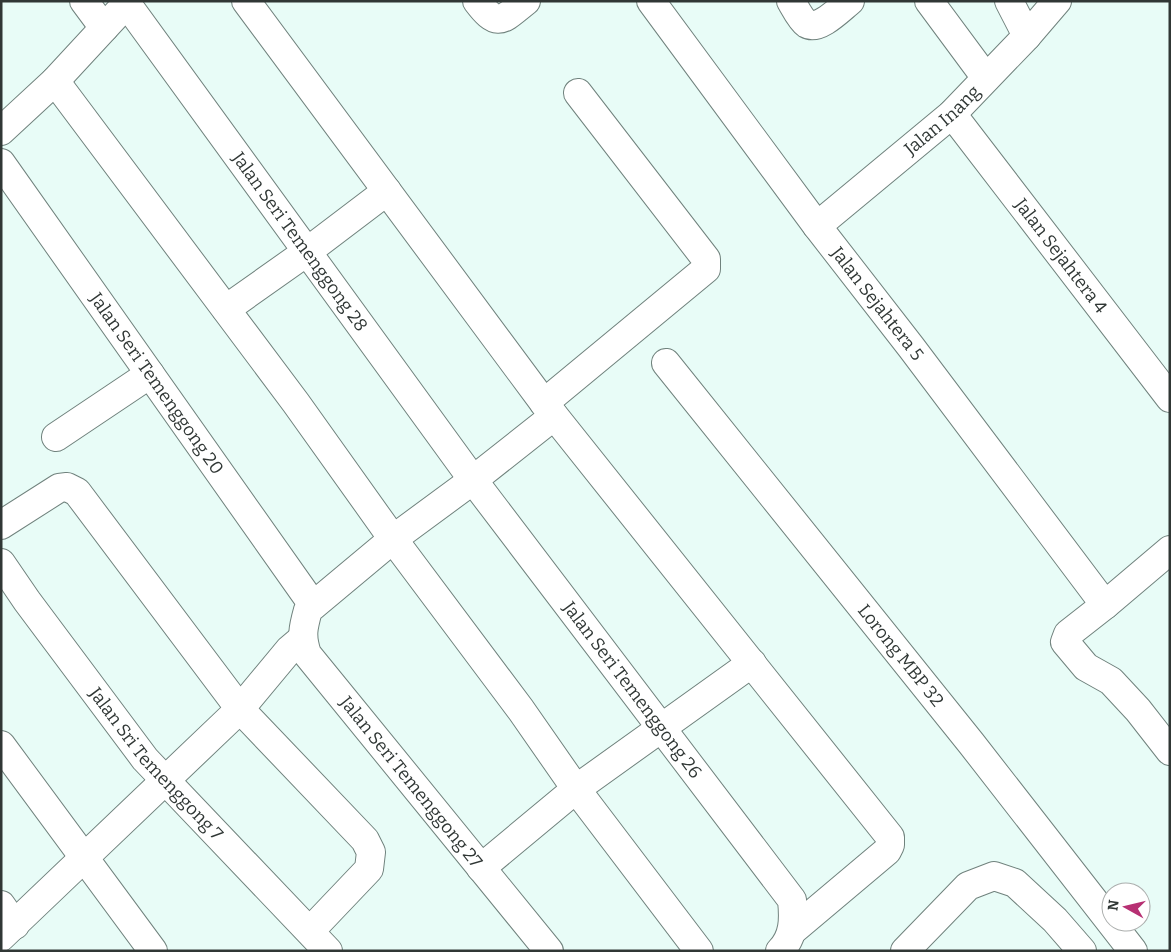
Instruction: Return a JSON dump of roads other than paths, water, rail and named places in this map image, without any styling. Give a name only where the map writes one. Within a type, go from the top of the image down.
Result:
[{"type":"street","points":[[84,1],[104,28]]},
{"type":"street","points":[[246,1],[549,410],[890,837],[890,845],[887,851],[786,941]]},
{"type":"street","points":[[477,1],[488,16],[495,19],[506,17],[526,1]]},
{"type":"street","name":"Jalan Sejahtera 5","points":[[651,1],[816,226],[911,347],[1105,605]]},
{"type":"street","points":[[791,1],[806,23],[813,25],[820,24],[850,1]]},
{"type":"street","points":[[929,1],[986,78]]},
{"type":"street","points":[[1009,1],[1026,36]]},
{"type":"street","name":"Jalan Inang","points":[[816,226],[952,114],[1026,36],[1056,1]]},
{"type":"street","points":[[1,132],[55,81],[128,3]]},
{"type":"street","name":"Jalan Seri Temenggong 28","points":[[128,3],[473,480]]},
{"type":"street","points":[[55,81],[296,403],[576,789],[699,951]]},
{"type":"street","points":[[6,931],[240,709],[289,650],[302,639],[308,610],[313,605],[393,539],[473,480],[706,269],[706,259],[578,93]]},
{"type":"street","name":"Jalan Sejahtera 4","points":[[952,114],[1170,398]]},
{"type":"street","name":"Jalan Seri Temenggong 20","points":[[1,163],[313,605]]},
{"type":"street","points":[[226,309],[308,251],[387,191]]},
{"type":"street","name":"Lorong MBP 32","points":[[666,363],[958,728],[1132,951]]},
{"type":"street","points":[[56,437],[150,374]]},
{"type":"street","name":"Jalan Seri Temenggong 26","points":[[473,480],[792,900],[794,918],[786,941]]},
{"type":"street","points":[[1,524],[59,488],[68,487],[77,492],[240,709],[365,840],[371,852],[369,869],[319,941]]},
{"type":"street","points":[[1170,550],[1068,634],[1065,642],[1086,667],[1111,682],[1138,710],[1170,751]]},
{"type":"street","name":"Jalan Sri Temenggong 7","points":[[1,563],[26,601],[145,759],[319,941]]},
{"type":"street","name":"Jalan Seri Temenggong 27","points":[[302,639],[307,654],[550,951]]},
{"type":"street","points":[[481,868],[576,789],[752,663]]},
{"type":"street","points":[[1,745],[152,951]]},
{"type":"street","points":[[905,951],[968,886],[994,876],[1015,883],[1055,920],[1082,951]]}]
